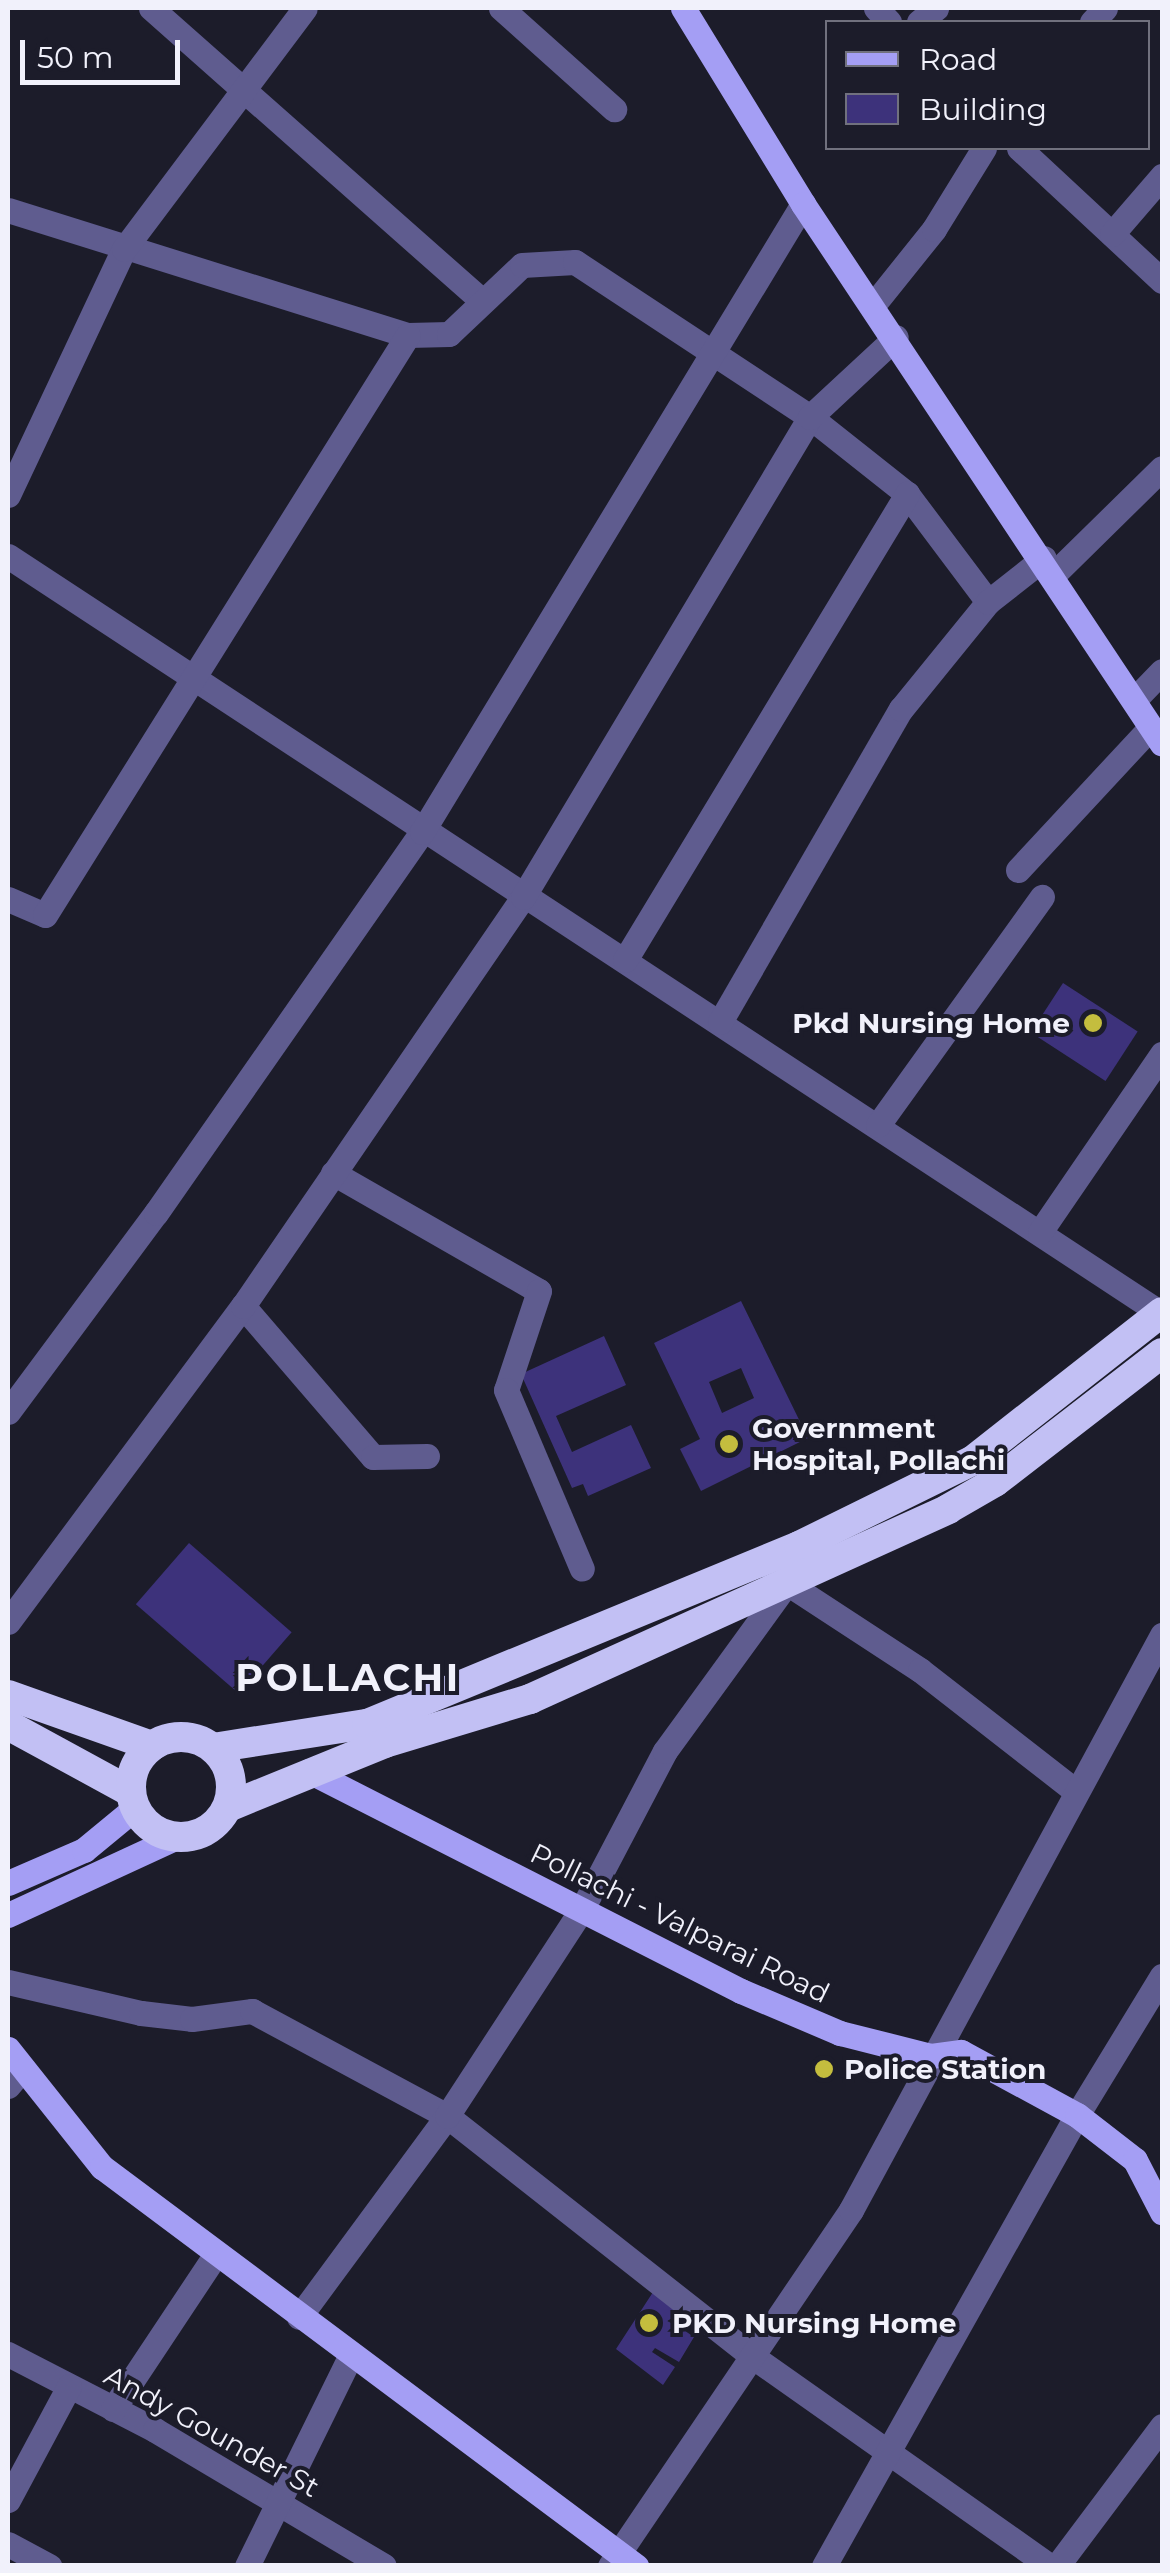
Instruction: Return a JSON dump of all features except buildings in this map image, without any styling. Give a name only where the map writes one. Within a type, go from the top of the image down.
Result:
[{"type":"highway","points":[[133,1800],[140,1759],[152,1746],[183,1737],[213,1748],[367,1724],[798,1546],[972,1461],[1162,1313]]},
{"type":"highway","points":[[8,1725],[133,1800],[144,1823],[175,1838],[207,1831],[228,1807],[309,1772],[530,1699],[787,1583],[995,1482],[1162,1352]]},
{"type":"highway","points":[[8,1695],[152,1746]]},
{"type":"highway","points":[[213,1748],[230,1775],[228,1807]]},
{"type":"main road","points":[[683,8],[804,204],[1049,566],[1157,736]]},
{"type":"main road","name":"Pollachi - Valparai Road","points":[[309,1772],[741,1991],[840,2033],[931,2056],[960,2052],[1076,2115],[1135,2160],[1162,2212]]},
{"type":"main road","points":[[8,1882],[84,1850],[133,1800]]},
{"type":"main road","points":[[8,1915],[175,1838]]},
{"type":"main road","points":[[13,2068],[102,2168],[621,2561]]},
{"type":"street","points":[[151,8],[481,300]]},
{"type":"street","points":[[8,495],[124,248],[305,8]]},
{"type":"street","points":[[501,8],[614,109]]},
{"type":"street","points":[[874,304],[934,229],[983,150]]},
{"type":"street","points":[[1021,150],[1162,281]]},
{"type":"street","points":[[1112,234],[1162,176]]},
{"type":"street","points":[[8,1412],[156,1213],[422,832],[712,349],[804,204]]},
{"type":"street","points":[[8,210],[408,335],[448,334],[522,265],[575,262],[810,417],[907,494],[988,602]]},
{"type":"street","points":[[8,899],[45,915],[408,335]]},
{"type":"street","points":[[8,1622],[242,1306],[523,897],[810,417],[896,337]]},
{"type":"street","points":[[720,1022],[901,710],[988,602],[1049,566],[1162,468]]},
{"type":"street","points":[[625,960],[907,494]]},
{"type":"street","points":[[8,556],[422,832],[625,960],[1162,1313]]},
{"type":"street","points":[[1134,700],[1162,672]]},
{"type":"street","points":[[1018,870],[1157,736]]},
{"type":"street","points":[[878,1125],[1042,897]]},
{"type":"street","points":[[1040,1232],[1162,1054]]},
{"type":"street","points":[[334,1173],[539,1291],[506,1390],[582,1569]]},
{"type":"street","points":[[242,1306],[373,1457],[426,1456]]},
{"type":"street","points":[[300,2317],[448,2116],[582,1909],[665,1750],[787,1583],[920,1670],[1074,1790]]},
{"type":"street","points":[[621,2561],[752,2356],[852,2210],[1074,1790],[1162,1636]]},
{"type":"street","points":[[824,2566],[886,2448],[1076,2115],[1162,1976]]},
{"type":"street","points":[[8,1982],[141,2014],[192,2019],[252,2012],[448,2116],[752,2356],[1054,2566],[1162,2426]]},
{"type":"street","points":[[112,2409],[216,2254]]},
{"type":"street","name":"Andy Gounder St","points":[[8,2354],[276,2500],[384,2566]]},
{"type":"street","points":[[247,2566],[276,2500],[351,2355]]},
{"type":"street","points":[[8,2500],[69,2386]]},
{"type":"street","points":[[8,2544],[49,2566]]},
{"type":"place","name":"Pkd Nursing Home","points":[[1093,1023]]},
{"type":"place","name":"Government Hospital, Pollachi","points":[[729,1444]]},
{"type":"place","name":"Police Station","points":[[824,2069]]},
{"type":"place","name":"PKD Nursing Home","points":[[649,2323]]},
{"type":"district","name":"POLLACHI","points":[[348,1678]]}]
